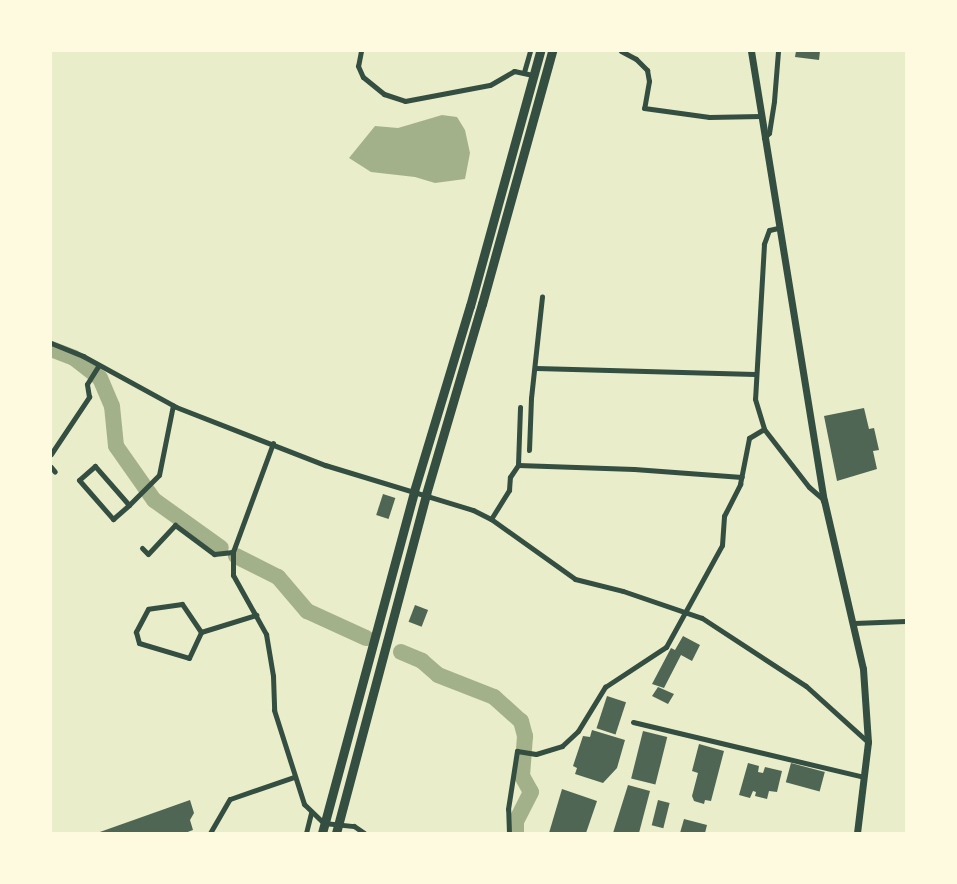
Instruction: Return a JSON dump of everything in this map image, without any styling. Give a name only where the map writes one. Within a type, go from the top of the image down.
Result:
[{"type":"highway","points":[[323,828],[414,491],[470,306],[529,74],[540,51]]},
{"type":"highway","points":[[336,833],[426,494],[552,51]]},
{"type":"main road","points":[[751,51],[824,500],[854,623],[866,696],[867,742],[857,833]]},
{"type":"street","points":[[361,51],[358,66],[363,77],[384,94],[405,101],[489,85],[514,71],[529,74],[530,51]]},
{"type":"street","points":[[621,51],[636,59],[647,70],[649,81],[643,108],[709,117],[761,116]]},
{"type":"street","points":[[765,138],[769,133],[775,101],[778,51]]},
{"type":"street","points":[[778,228],[769,230],[764,244],[755,399],[764,429],[809,487],[824,500]]},
{"type":"street","points":[[529,450],[542,297]]},
{"type":"street","points":[[51,343],[99,365],[173,405],[325,465],[426,494],[491,519],[575,579],[686,613],[738,639],[806,686],[867,742]]},
{"type":"street","points":[[51,454],[89,397],[87,384],[99,365]]},
{"type":"street","points":[[536,368],[755,374]]},
{"type":"street","points":[[129,505],[95,466],[79,480],[113,519],[129,505],[159,475],[173,405]]},
{"type":"street","points":[[491,519],[509,491],[510,477],[518,466],[520,407]]},
{"type":"street","points":[[509,833],[509,809],[517,751],[536,754],[562,746],[578,731],[605,687],[666,647],[722,545],[724,516],[742,477],[749,439],[764,429]]},
{"type":"street","points":[[273,443],[233,552],[233,575],[266,634],[273,677],[274,710],[304,804],[323,828],[339,822],[354,826],[364,833]]},
{"type":"street","points":[[518,466],[634,468],[742,477]]},
{"type":"street","points":[[148,554],[175,525],[214,554],[233,552]]},
{"type":"street","points":[[142,548],[154,561]]},
{"type":"street","points":[[201,632],[181,604],[148,609],[136,632],[139,643],[189,658],[201,632],[256,615]]},
{"type":"street","points":[[854,623],[906,621]]},
{"type":"street","points":[[633,722],[863,777]]},
{"type":"street","points":[[210,833],[230,799],[294,777]]},
{"type":"street","points":[[306,833],[311,813]]},
{"type":"shaded area","points":[[442,115],[457,117],[465,130],[470,153],[465,179],[435,183],[415,177],[371,172],[349,158],[375,126],[398,128]]},
{"type":"building","points":[[796,51],[820,51],[819,60],[795,57]]},
{"type":"building","points":[[864,408],[869,429],[874,428],[879,450],[873,451],[877,469],[837,481],[824,416]]},
{"type":"building","points":[[383,494],[395,498],[389,519],[376,515]]},
{"type":"building","points":[[415,605],[428,610],[422,627],[409,622]]},
{"type":"building","points":[[683,636],[700,645],[692,661],[681,655],[664,688],[652,684],[671,648],[675,650]]},
{"type":"building","points":[[658,687],[674,694],[668,704],[652,696]]},
{"type":"building","points":[[607,696],[626,702],[616,735],[596,728]]},
{"type":"building","points":[[592,730],[625,740],[617,768],[603,783],[575,774],[577,768],[573,766],[583,736],[590,737]]},
{"type":"building","points":[[643,731],[667,737],[655,785],[631,779]]},
{"type":"building","points":[[699,744],[724,751],[711,801],[705,800],[704,804],[694,801],[692,796],[698,773],[692,771]]},
{"type":"building","points":[[748,763],[759,766],[758,772],[763,773],[765,767],[782,771],[777,792],[769,791],[767,799],[755,796],[756,792],[753,791],[750,798],[739,795]]},
{"type":"building","points":[[791,763],[825,772],[820,791],[786,782]]},
{"type":"building","points":[[628,785],[650,791],[639,833],[613,833]]},
{"type":"building","points":[[562,789],[597,801],[586,833],[549,833]]},
{"type":"building","points":[[190,800],[194,813],[190,820],[193,830],[185,833],[97,833]]},
{"type":"building","points":[[658,800],[670,803],[663,828],[652,825]]},
{"type":"building","points":[[684,819],[707,825],[705,833],[680,833]]},
{"type":"waterway","points":[[51,349],[74,358],[100,378],[112,406],[116,446],[154,500],[221,548]]},
{"type":"waterway","points":[[236,556],[278,577],[307,611],[366,638]]},
{"type":"waterway","points":[[401,652],[422,661],[438,675],[494,697],[521,721],[525,736],[522,776],[531,792],[516,822],[516,833]]}]
